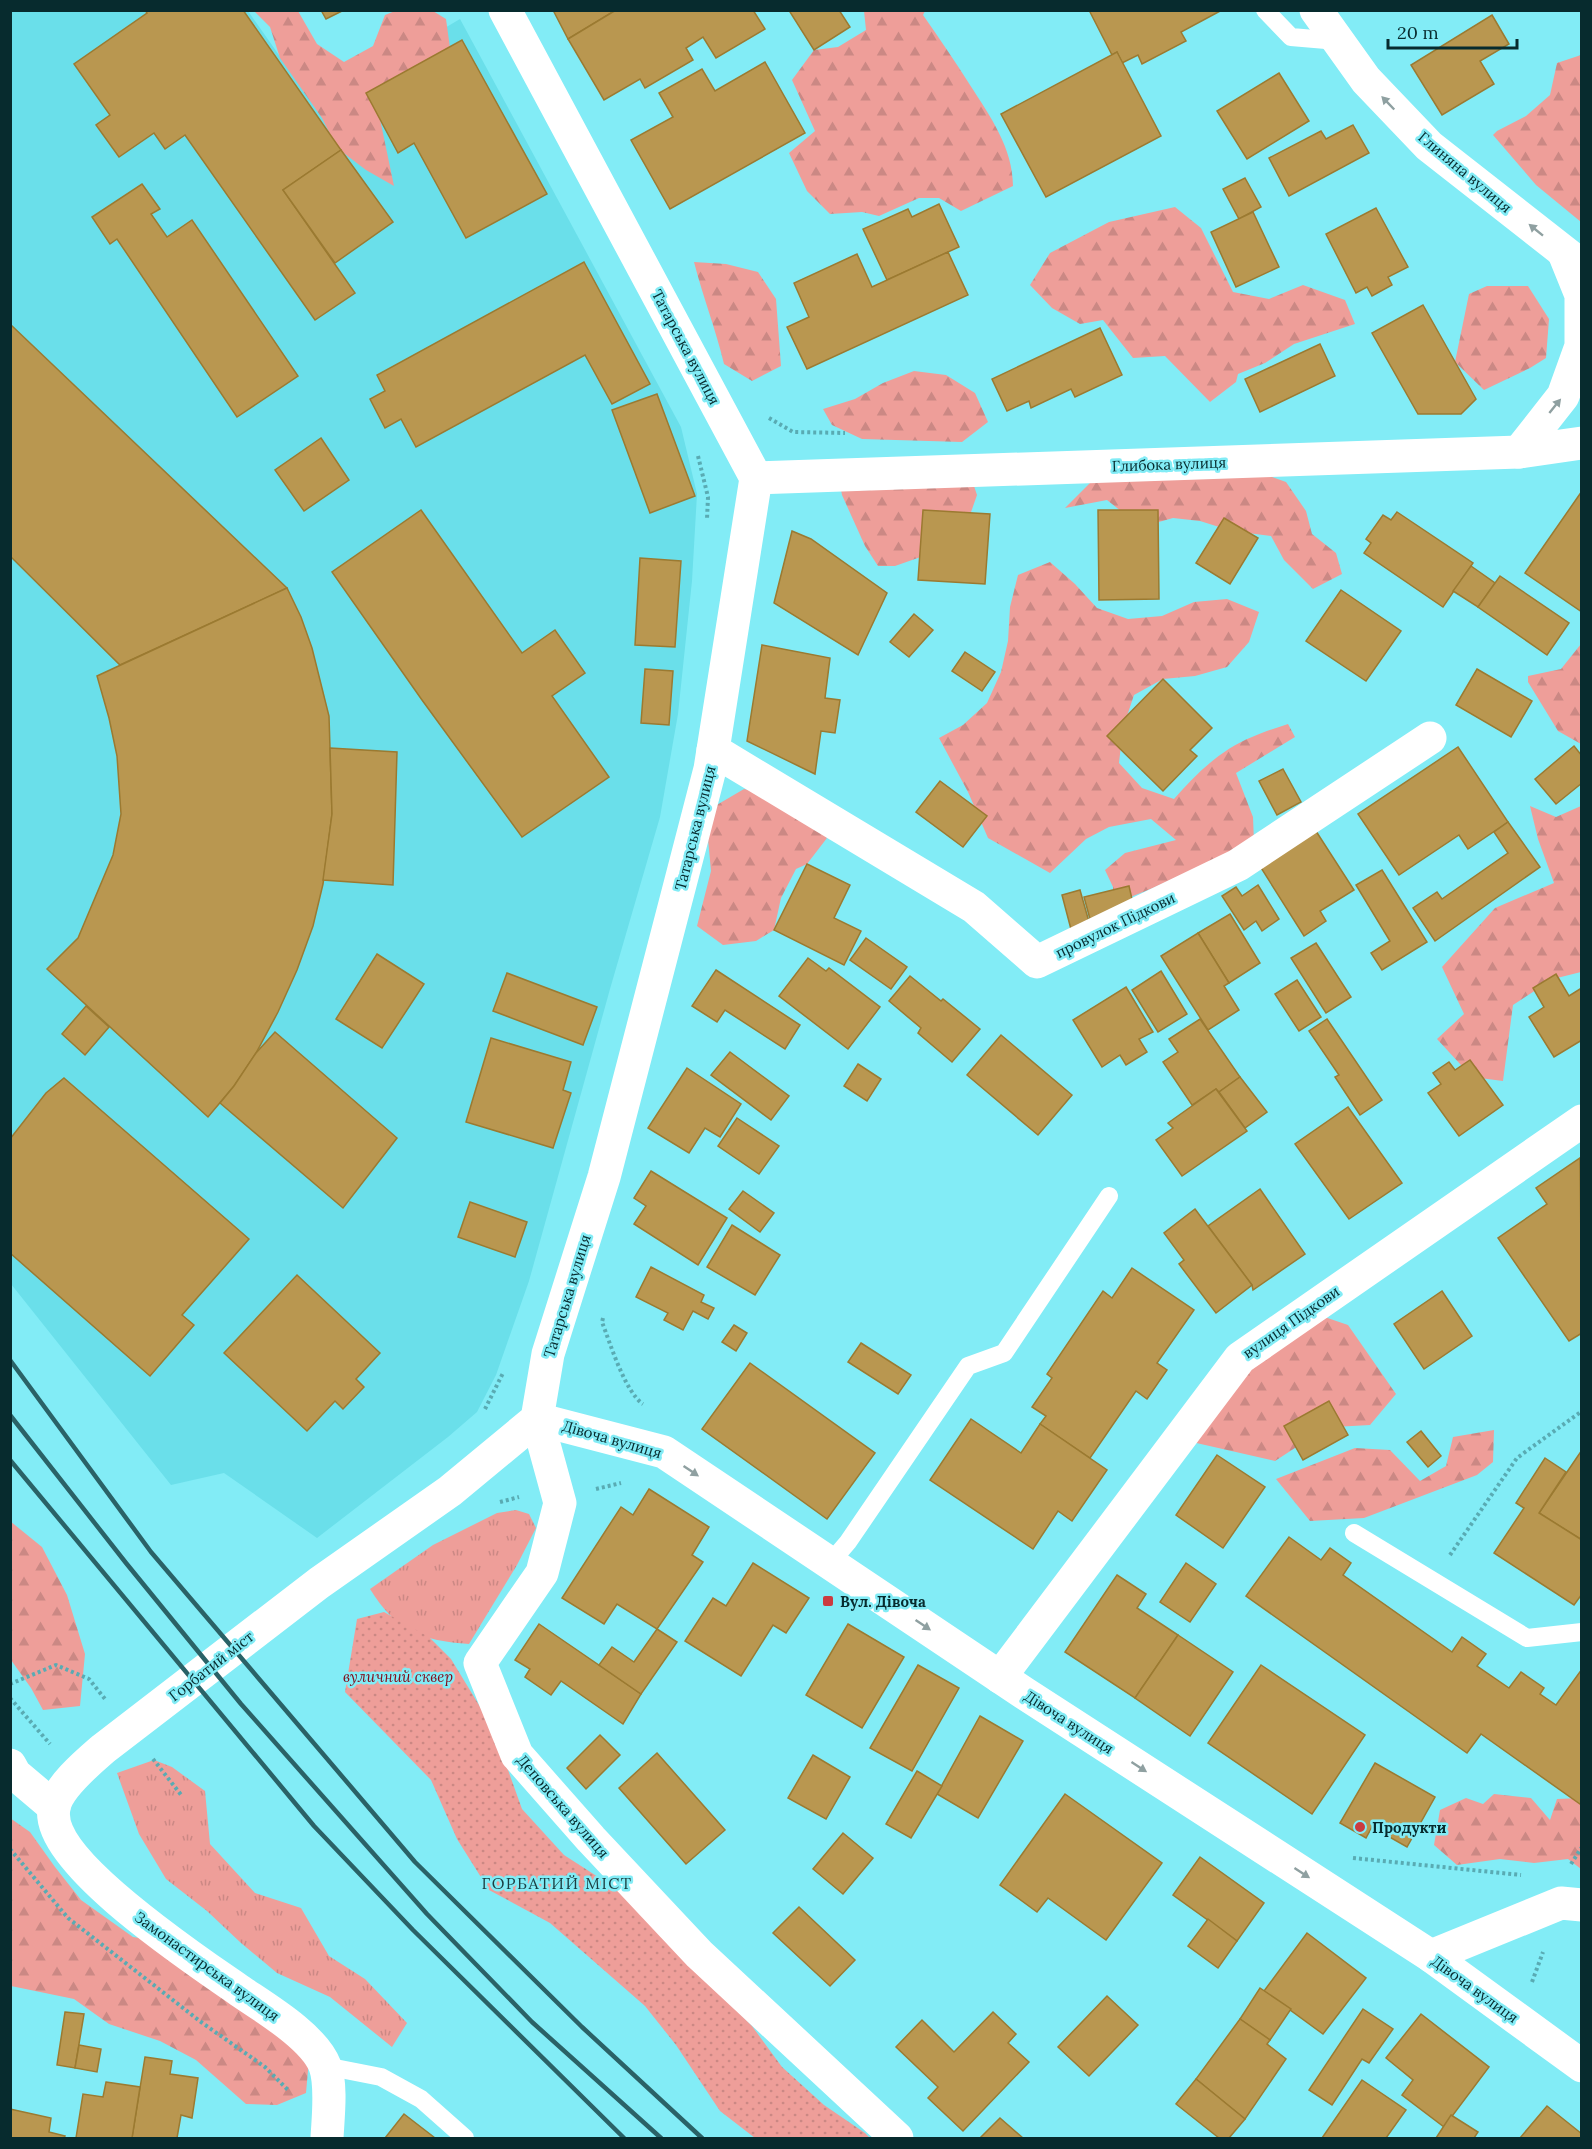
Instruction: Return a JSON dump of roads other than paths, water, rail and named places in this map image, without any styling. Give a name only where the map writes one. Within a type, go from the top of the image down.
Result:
[{"type":"street","name":"Татарська вулиця","points":[[505,10],[756,478],[708,781],[604,1177],[548,1354],[537,1419]]},
{"type":"street","name":"Глиняна вулиця","points":[[1316,10],[1366,80],[1429,146],[1573,260]]},
{"type":"street","points":[[1519,452],[1563,396],[1581,346],[1581,295],[1573,260]]},
{"type":"street","name":"Глибока вулиця","points":[[756,478],[1519,452],[1581,443]]},
{"type":"street","name":"провулок Підкови","points":[[713,750],[974,907],[1037,962],[1238,865],[1430,738]]},
{"type":"street","name":"вулиця Підкови","points":[[1000,1677],[1240,1358],[1581,1120]]},
{"type":"street","name":"Дівоча вулиця","points":[[537,1419],[664,1452],[1000,1677],[1431,1956],[1581,2066]]},
{"type":"street","name":"Горбатий міст","points":[[54,1807],[65,1786],[103,1749],[319,1583],[450,1491],[537,1419]]},
{"type":"street","name":"Деповська вулиця","points":[[537,1419],[560,1503],[542,1573],[480,1663],[517,1755],[591,1839],[699,1954],[897,2139]]},
{"type":"street","points":[[10,1765],[15,1773],[54,1807]]},
{"type":"street","name":"Замонастирська вулиця","points":[[54,1807],[55,1827],[62,1841],[84,1868],[122,1904],[182,1951],[277,2016],[309,2042],[325,2066],[329,2097],[327,2139]]},
{"type":"street","points":[[1431,1956],[1561,1903],[1581,1905]]},
{"type":"lane","points":[[1266,18],[1291,37],[1338,41]]},
{"type":"lane","points":[[830,1563],[848,1542],[968,1366],[1004,1353],[1109,1196]]},
{"type":"lane","points":[[1354,1533],[1527,1638],[1581,1632]]},
{"type":"lane","points":[[325,2066],[381,2077],[421,2099],[465,2139]]},
{"type":"railway","points":[[10,1360],[151,1552],[415,1862],[582,2027],[702,2138]]},
{"type":"railway","points":[[10,1415],[241,1704],[427,1914],[532,2022],[661,2138]]},
{"type":"railway","points":[[10,1460],[314,1826],[413,1930],[624,2138]]},
{"type":"place","name":"Вул. Дівоча","points":[[828,1601]]},
{"type":"place","name":"Продукти","points":[[1360,1827]]},
{"type":"district","name":"ГОРБАТИЙ МІСТ","points":[[557,1883]]},
{"type":"park label","name":"вуличний сквер","points":[[398,1676]]}]
